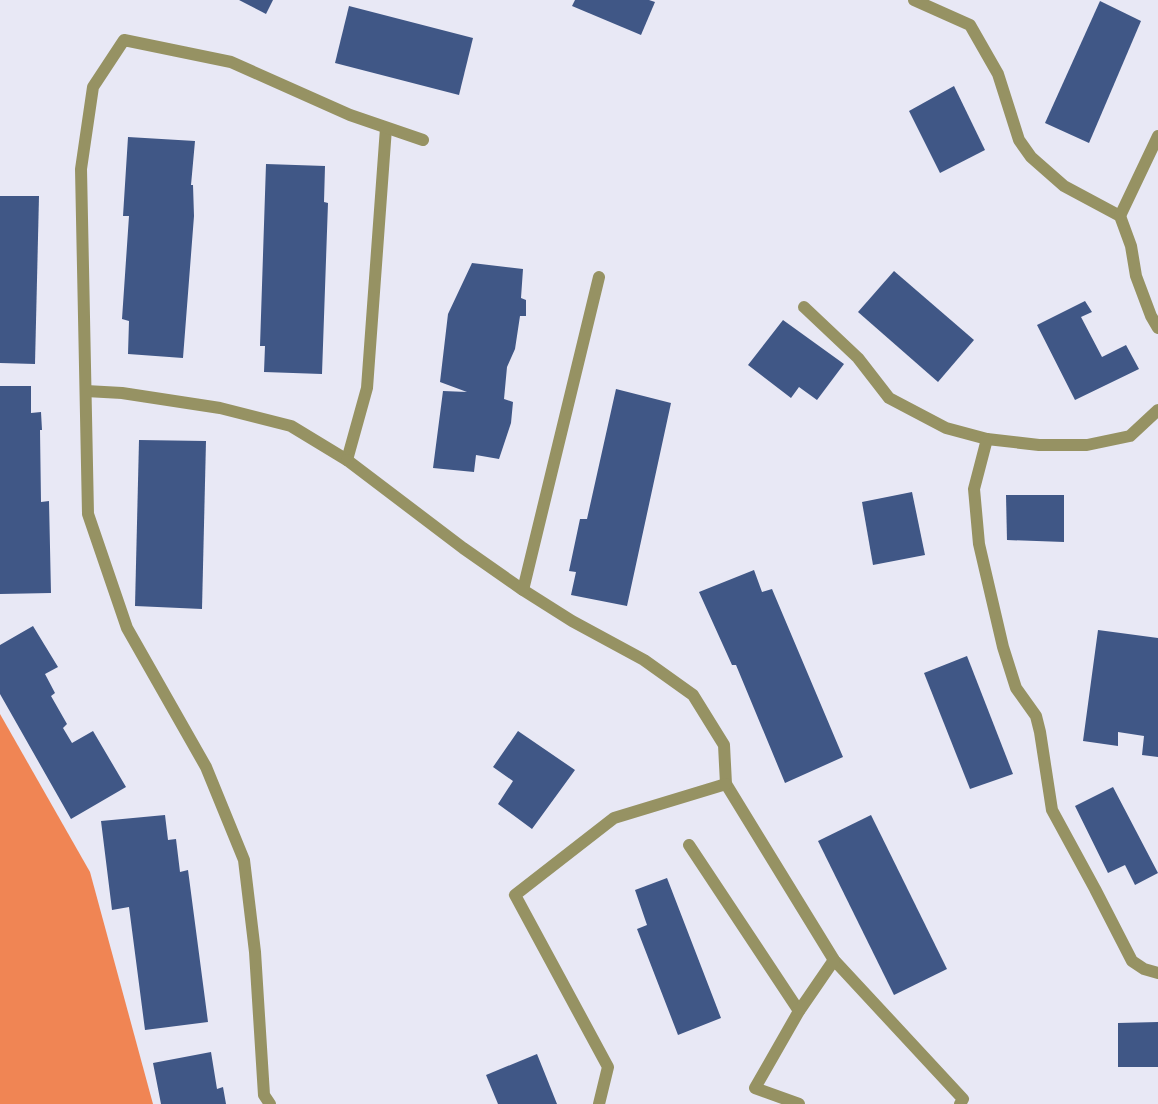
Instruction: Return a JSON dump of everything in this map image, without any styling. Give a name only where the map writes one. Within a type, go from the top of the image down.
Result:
[{"type":"street","points":[[914,0],[970,25],[998,74],[1018,140],[1031,157],[1064,186],[1120,216],[1131,246],[1136,276],[1158,328]]},
{"type":"street","points":[[270,1104],[264,1095],[255,952],[244,860],[206,767],[127,628],[88,514],[81,169],[93,87],[124,40],[231,62],[350,115],[423,140]]},
{"type":"street","points":[[347,460],[367,388],[386,128]]},
{"type":"street","points":[[1120,216],[1158,136]]},
{"type":"street","points":[[523,590],[599,278]]},
{"type":"street","points":[[804,307],[858,358],[889,398],[946,428],[987,439],[1072,446],[1130,436],[1158,410]]},
{"type":"street","points":[[86,391],[122,393],[220,408],[291,426],[347,460],[463,548],[523,590],[572,621],[644,660],[693,695],[724,745],[726,784],[834,960],[965,1102]]},
{"type":"street","points":[[987,439],[974,489],[979,544],[1003,647],[1016,688],[1036,717],[1052,810],[1132,961],[1144,969],[1158,973]]},
{"type":"street","points":[[599,1104],[608,1067],[515,895],[614,818],[726,784]]},
{"type":"street","points":[[689,845],[799,1011]]},
{"type":"street","points":[[799,1104],[755,1088],[799,1011],[834,960]]},
{"type":"shaded area","points":[[0,714],[90,872],[153,1104],[0,1104]]},
{"type":"building","points":[[239,0],[273,0],[266,14]]},
{"type":"building","points":[[575,0],[649,0],[655,2],[641,35],[572,6]]},
{"type":"building","points":[[1100,1],[1141,21],[1089,143],[1045,123]]},
{"type":"building","points":[[349,6],[473,38],[459,95],[335,63]]},
{"type":"building","points":[[954,86],[985,150],[940,173],[909,111]]},
{"type":"building","points":[[128,137],[195,141],[191,185],[193,185],[194,216],[183,358],[128,354],[129,321],[122,319],[129,216],[123,216]]},
{"type":"building","points":[[266,164],[325,166],[324,202],[328,203],[322,374],[264,372],[265,346],[260,346]]},
{"type":"building","points":[[0,196],[39,196],[35,364],[0,363]]},
{"type":"building","points":[[472,263],[523,269],[521,298],[526,300],[526,316],[520,316],[515,349],[507,367],[504,399],[513,402],[511,423],[499,459],[476,455],[474,472],[433,468],[443,391],[467,392],[440,382],[448,314]]},
{"type":"building","points":[[894,271],[974,340],[938,382],[858,312]]},
{"type":"building","points":[[1085,301],[1092,312],[1081,317],[1102,357],[1126,345],[1139,369],[1075,400],[1037,325]]},
{"type":"building","points":[[783,320],[844,364],[817,400],[799,387],[791,398],[748,365]]},
{"type":"building","points":[[0,386],[31,386],[31,413],[41,412],[41,502],[49,501],[51,593],[0,594]]},
{"type":"building","points":[[616,389],[671,403],[627,606],[571,595],[576,572],[569,571],[580,519],[587,519]]},
{"type":"building","points":[[139,440],[206,441],[202,609],[135,606]]},
{"type":"building","points":[[912,492],[925,555],[873,565],[862,502]]},
{"type":"building","points":[[1006,495],[1064,495],[1064,542],[1007,540]]},
{"type":"building","points":[[754,570],[762,592],[772,589],[843,757],[785,783],[736,665],[732,665],[699,592]]},
{"type":"building","points":[[33,626],[58,667],[45,674],[55,693],[51,696],[67,724],[63,728],[72,743],[93,731],[126,787],[71,819],[0,694],[0,645]]},
{"type":"building","points":[[1098,630],[1158,638],[1158,757],[1142,755],[1144,736],[1118,732],[1118,746],[1083,741]]},
{"type":"building","points":[[967,656],[1013,774],[970,789],[924,673]]},
{"type":"building","points":[[518,731],[575,770],[532,829],[498,804],[513,781],[493,767]]},
{"type":"building","points":[[1113,787],[1158,873],[1135,885],[1125,865],[1108,873],[1075,806]]},
{"type":"building","points":[[165,815],[168,840],[176,839],[180,872],[188,870],[208,1022],[145,1030],[129,907],[112,910],[101,821]]},
{"type":"building","points":[[871,815],[947,969],[894,995],[818,841]]},
{"type":"building","points":[[667,878],[721,1018],[678,1035],[637,929],[647,925],[635,890]]},
{"type":"building","points":[[1158,1022],[1158,1067],[1118,1067],[1118,1023]]},
{"type":"building","points":[[211,1052],[217,1089],[223,1087],[226,1104],[161,1104],[153,1063]]},
{"type":"building","points":[[537,1054],[557,1104],[498,1104],[486,1075]]}]
